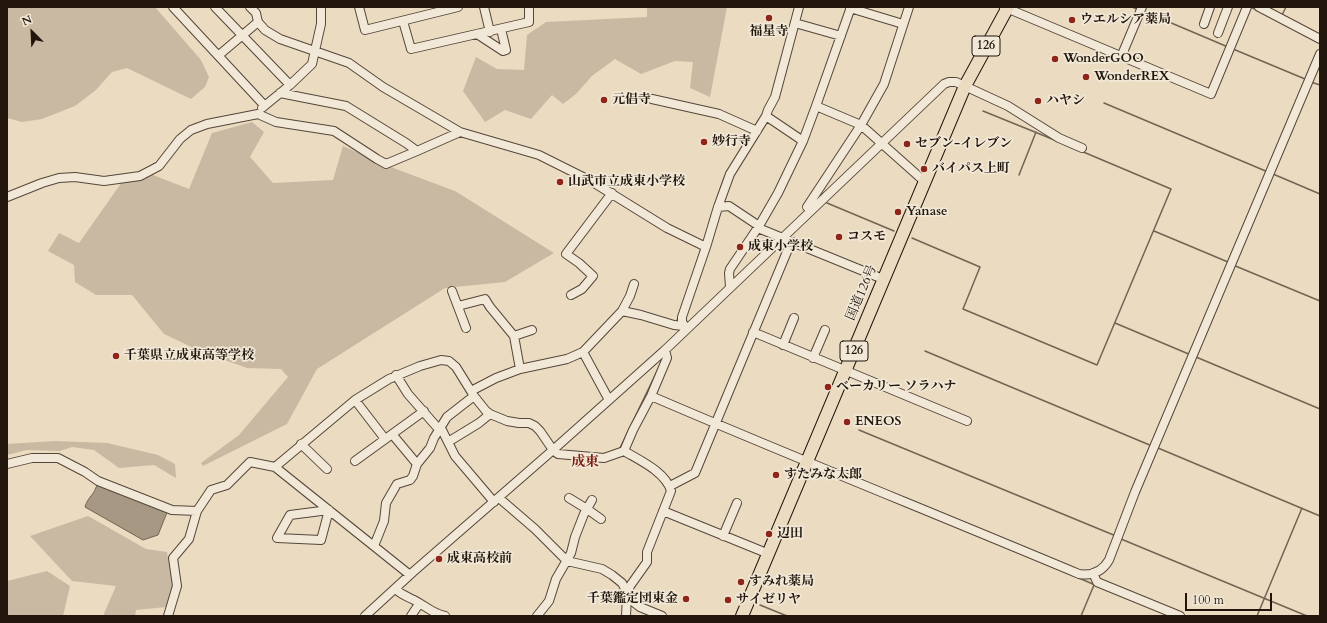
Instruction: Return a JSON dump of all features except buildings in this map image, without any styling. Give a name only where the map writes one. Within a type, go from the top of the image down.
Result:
[{"type":"highway","name":"国道126号","points":[[742,616],[965,86],[1006,8]]},
{"type":"street","points":[[174,7],[264,105]]},
{"type":"street","points":[[215,7],[290,85]]},
{"type":"street","points":[[250,7],[256,13],[258,22],[265,30],[280,39],[349,64],[383,87],[460,132],[539,155],[591,181],[668,228],[704,245]]},
{"type":"street","points":[[258,114],[264,105],[290,85],[312,64],[321,24],[321,7]]},
{"type":"street","points":[[359,7],[365,30],[458,7]]},
{"type":"street","points":[[484,7],[490,32]]},
{"type":"street","points":[[403,21],[411,49],[529,22],[529,7]]},
{"type":"street","points":[[685,327],[682,322],[682,317],[704,245],[730,174],[757,132],[775,97],[797,24],[800,7]]},
{"type":"street","points":[[811,210],[807,207],[861,125],[884,84],[909,7]]},
{"type":"street","points":[[1121,57],[1142,7]]},
{"type":"street","points":[[1204,24],[1210,7]]},
{"type":"street","points":[[1218,33],[1228,7]]},
{"type":"street","points":[[1006,8],[1211,94],[1247,7]]},
{"type":"street","points":[[1259,7],[1320,39]]},
{"type":"street","points":[[730,287],[730,269],[758,227],[778,193],[803,141],[851,8],[903,24]]},
{"type":"street","points":[[219,55],[258,22]]},
{"type":"street","points":[[797,24],[841,36]]},
{"type":"street","points":[[477,34],[503,50],[506,50],[501,29]]},
{"type":"street","points":[[651,396],[715,424],[1079,574],[1093,573],[1102,568],[1108,560],[1135,492],[1320,54]]},
{"type":"street","points":[[365,616],[665,350],[685,327],[730,287],[944,84],[954,82],[965,86],[1019,112],[1059,138],[1082,148]]},
{"type":"street","points":[[280,93],[346,106],[417,151]]},
{"type":"street","points":[[652,99],[719,114],[757,132]]},
{"type":"street","points":[[816,106],[861,125],[924,181]]},
{"type":"street","points":[[7,197],[59,178],[75,177],[104,182],[140,176],[159,166],[180,139],[191,130],[207,124],[258,114],[276,122],[334,131],[386,164],[460,132]]},
{"type":"street","points":[[767,114],[803,141]]},
{"type":"street","points":[[571,295],[582,289],[593,276],[566,254],[612,193]]},
{"type":"street","points":[[718,207],[729,206],[758,227],[883,279]]},
{"type":"street","points":[[670,486],[695,473],[791,242]]},
{"type":"street","points":[[374,546],[384,521],[386,503],[397,484],[410,480],[413,476],[417,464],[430,448],[434,438],[447,417],[472,394],[496,378],[520,369],[567,359],[583,352],[622,311],[630,296],[634,284]]},
{"type":"street","points":[[452,291],[466,328]]},
{"type":"street","points":[[458,306],[485,299],[514,336],[520,369]]},
{"type":"street","points":[[622,311],[641,314],[685,327]]},
{"type":"street","points":[[783,345],[794,318]]},
{"type":"street","points":[[514,336],[532,330]]},
{"type":"street","points":[[813,358],[825,330]]},
{"type":"street","points":[[753,332],[845,372],[967,422]]},
{"type":"street","points":[[275,467],[356,400],[396,375],[441,360],[449,361],[456,367],[472,394],[490,414],[507,421],[529,423],[535,426],[553,450],[558,454],[604,458],[624,451],[651,396],[667,358],[665,350]]},
{"type":"street","points":[[583,352],[609,400]]},
{"type":"street","points":[[396,375],[408,394],[436,426],[441,428],[455,456],[496,500],[536,529],[567,561],[602,569],[612,574],[622,583],[630,600],[640,607],[662,616]]},
{"type":"street","points":[[356,400],[385,439]]},
{"type":"street","points":[[355,460],[424,411]]},
{"type":"street","points":[[448,442],[479,423],[490,414]]},
{"type":"street","points":[[392,434],[417,464]]},
{"type":"street","points":[[301,444],[326,469]]},
{"type":"street","points":[[624,451],[654,469],[666,481],[671,490],[647,552],[647,562],[630,586],[627,595],[626,616]]},
{"type":"street","points":[[7,464],[32,458],[58,458],[85,472],[98,481],[172,510],[196,511]]},
{"type":"street","points":[[168,616],[177,586],[173,558],[189,539],[196,511],[211,490],[227,485],[250,462],[275,467],[410,575]]},
{"type":"street","points":[[569,498],[601,520]]},
{"type":"street","points":[[537,616],[549,601],[556,579],[571,553],[575,536],[584,514],[592,500]]},
{"type":"street","points":[[723,536],[737,503]]},
{"type":"street","points":[[329,510],[321,540],[277,538],[290,515],[329,510]]},
{"type":"street","points":[[663,510],[769,554]]},
{"type":"street","points":[[1093,573],[1098,582],[1180,616]]},
{"type":"street","points":[[395,589],[404,596],[436,614],[445,616]]},
{"type":"street","points":[[411,616],[419,604]]},
{"type":"shaded area","points":[[7,7],[155,7],[201,60],[209,77],[205,87],[191,99],[127,68],[112,72],[96,90],[75,106],[42,119],[22,122],[7,118]]},
{"type":"shaded area","points":[[647,7],[727,7],[710,97],[690,88],[693,62],[675,61],[641,74],[615,59],[592,76],[576,94],[563,104],[552,95],[531,119],[505,110],[485,122],[463,91],[476,57],[497,69],[524,70],[527,35],[546,22],[647,17]]},
{"type":"shaded area","points":[[252,122],[264,132],[250,157],[273,183],[333,180],[343,146],[396,169],[455,191],[554,253],[505,282],[445,288],[317,369],[287,424],[203,466],[201,463],[239,435],[288,377],[281,369],[247,368],[202,352],[164,334],[132,295],[96,295],[75,282],[74,265],[48,251],[59,233],[79,243],[122,182],[153,175],[189,189],[212,133]]},
{"type":"shaded area","points":[[55,441],[107,443],[158,455],[175,464],[176,478],[154,465],[119,468],[94,450],[72,447],[60,451],[27,450],[7,455],[7,444]]},
{"type":"shaded area","points":[[97,484],[168,510],[158,535],[143,540],[85,507],[95,491]]},
{"type":"shaded area","points":[[88,516],[146,549],[167,552],[173,586],[166,607],[136,610],[135,616],[103,616],[116,586],[72,581],[30,536]]},
{"type":"shaded area","points":[[47,571],[70,586],[63,616],[7,616],[7,581]]},
{"type":"waterway","points":[[1132,7],[1137,9]]},
{"type":"waterway","points":[[1251,7],[1258,11]]},
{"type":"waterway","points":[[1282,15],[1286,7]]},
{"type":"waterway","points":[[1143,11],[1228,47]]},
{"type":"waterway","points":[[1233,49],[1305,79]]},
{"type":"waterway","points":[[1311,82],[1320,85]]},
{"type":"waterway","points":[[1104,103],[1268,172]]},
{"type":"waterway","points":[[983,111],[1057,141]]},
{"type":"waterway","points":[[1019,175],[1036,132]]},
{"type":"waterway","points":[[912,238],[980,267],[963,309],[1097,365],[1171,189],[1081,151]]},
{"type":"waterway","points":[[1273,174],[1320,194]]},
{"type":"waterway","points":[[717,199],[724,178]]},
{"type":"waterway","points":[[827,203],[894,231]]},
{"type":"waterway","points":[[1154,231],[1228,262]]},
{"type":"waterway","points":[[695,268],[701,249]]},
{"type":"waterway","points":[[1233,265],[1320,301]]},
{"type":"waterway","points":[[676,323],[679,315]]},
{"type":"waterway","points":[[1115,323],[1191,355]]},
{"type":"waterway","points":[[925,351],[1152,446]]},
{"type":"waterway","points":[[1196,357],[1320,409]]},
{"type":"waterway","points":[[620,448],[660,365]]},
{"type":"waterway","points":[[859,430],[1116,536]]},
{"type":"waterway","points":[[1158,448],[1320,516]]},
{"type":"waterway","points":[[1257,616],[1302,508]]},
{"type":"waterway","points":[[1121,539],[1307,616]]},
{"type":"waterway","points":[[1079,578],[1095,585]]},
{"type":"waterway","points":[[1081,616],[1094,585]]},
{"type":"waterway","points":[[623,594],[623,602]]},
{"type":"waterway","points":[[760,605],[787,616]]},
{"type":"place","name":"福星寺","points":[[769,18]]},
{"type":"place","name":"ウエルシア薬局","points":[[1072,20]]},
{"type":"place","name":"WonderGOO","points":[[1055,59]]},
{"type":"place","name":"WonderREX","points":[[1086,77]]},
{"type":"place","name":"元倡寺","points":[[604,100]]},
{"type":"place","name":"ハヤシ","points":[[1038,101]]},
{"type":"place","name":"妙行寺","points":[[704,142]]},
{"type":"place","name":"セブン-イレブン","points":[[907,144]]},
{"type":"place","name":"バイパス上町","points":[[924,169]]},
{"type":"place","name":"山武市立成東小学校","points":[[560,182]]},
{"type":"place","name":"Yanase","points":[[898,212]]},
{"type":"place","name":"コスモ","points":[[839,237]]},
{"type":"place","name":"成東小学校","points":[[740,247]]},
{"type":"place","name":"千葉県立成東高等学校","points":[[116,356]]},
{"type":"place","name":"ベーカリー ソラハナ","points":[[828,387]]},
{"type":"place","name":"ENEOS","points":[[847,422]]},
{"type":"place","name":"すたみな太郎","points":[[776,475]]},
{"type":"place","name":"辺田","points":[[769,534]]},
{"type":"place","name":"成東高校前","points":[[439,559]]},
{"type":"place","name":"すみれ薬局","points":[[741,582]]},
{"type":"place","name":"千葉鑑定団東金","points":[[686,599]]},
{"type":"place","name":"サイゼリヤ","points":[[728,600]]},
{"type":"district","name":"成東","points":[[585,463]]}]
